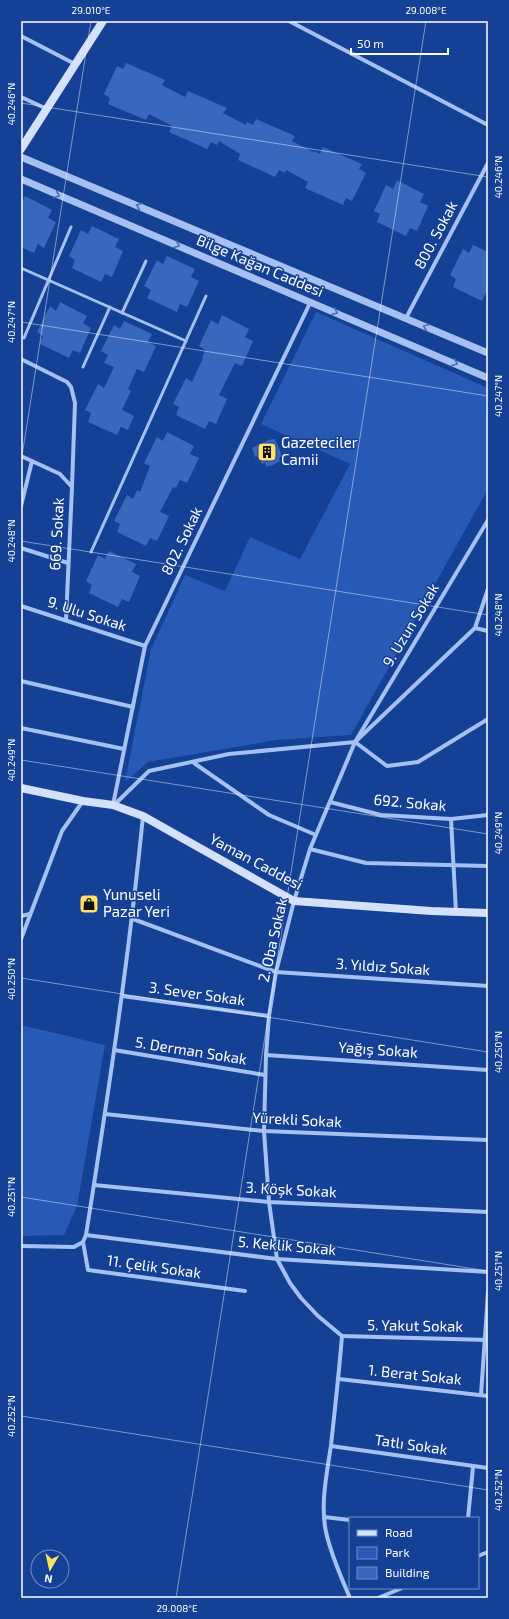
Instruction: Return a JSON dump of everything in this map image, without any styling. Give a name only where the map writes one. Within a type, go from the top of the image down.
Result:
[{"type":"main road","points":[[21,148],[103,21]]},
{"type":"main road","name":"Yaman Caddesi","points":[[21,788],[83,801],[113,805],[144,816],[294,901],[488,914]]},
{"type":"street","points":[[289,21],[488,125]]},
{"type":"street","points":[[21,36],[75,64]]},
{"type":"street","points":[[21,97],[47,108]]},
{"type":"street","name":"Bilge Kağan Caddesi","points":[[21,157],[488,353]]},
{"type":"street","name":"800. Sokak","points":[[406,318],[488,163]]},
{"type":"street","name":"Bilge Kağan Caddesi","points":[[21,180],[311,301],[488,378]]},
{"type":"street","name":"802. Sokak","points":[[113,805],[145,646],[311,301]]},
{"type":"street","points":[[21,359],[67,382],[71,387],[75,403],[72,487]]},
{"type":"street","name":"669. Sokak","points":[[21,456],[60,474],[72,487],[66,620]]},
{"type":"street","points":[[21,506],[32,461]]},
{"type":"street","name":"9. Uzun Sokak","points":[[354,742],[488,520]]},
{"type":"street","points":[[21,548],[68,563]]},
{"type":"street","points":[[113,805],[150,771],[194,763],[228,754],[354,742],[475,628],[488,589]]},
{"type":"street","name":"9. Ulu Sokak","points":[[21,606],[145,646]]},
{"type":"street","points":[[475,628],[488,631]]},
{"type":"street","points":[[21,681],[133,707]]},
{"type":"street","points":[[354,742],[387,766],[418,762],[488,719]]},
{"type":"street","points":[[21,728],[124,749]]},
{"type":"street","name":"2. Oba Sokak","points":[[277,1259],[269,1202],[264,1131],[265,1075],[269,1016],[276,972],[294,901],[310,849],[354,742]]},
{"type":"street","points":[[194,763],[270,814],[316,835]]},
{"type":"street","points":[[21,939],[62,831],[83,801]]},
{"type":"street","name":"692. Sokak","points":[[330,802],[381,815],[451,819],[488,815]]},
{"type":"street","points":[[21,1246],[74,1247],[83,1242],[86,1235],[122,996],[144,816]]},
{"type":"street","points":[[451,819],[456,912]]},
{"type":"street","points":[[310,849],[366,863],[488,866]]},
{"type":"street","points":[[21,916],[30,914]]},
{"type":"street","name":"3. Yıldız Sokak","points":[[132,919],[276,972],[488,986]]},
{"type":"street","name":"3. Sever Sokak","points":[[122,996],[269,1016]]},
{"type":"street","name":"5. Derman Sokak","points":[[114,1050],[265,1075]]},
{"type":"street","name":"Yağış Sokak","points":[[266,1055],[488,1070]]},
{"type":"street","name":"Yürekli Sokak","points":[[105,1114],[264,1131],[488,1140]]},
{"type":"street","name":"3. Köşk Sokak","points":[[94,1185],[269,1202],[488,1212]]},
{"type":"street","name":"5. Keklik Sokak","points":[[86,1235],[277,1259],[488,1272]]},
{"type":"street","name":"11. Çelik Sokak","points":[[83,1242],[88,1270],[245,1291]]},
{"type":"street","points":[[277,1259],[290,1283],[301,1298],[318,1316],[342,1336],[339,1379],[326,1483],[324,1517],[326,1533],[350,1598]]},
{"type":"street","points":[[481,1395],[487,1340],[488,1293]]},
{"type":"street","name":"5. Yakut Sokak","points":[[342,1336],[487,1340]]},
{"type":"street","name":"1. Berat Sokak","points":[[339,1379],[488,1396]]},
{"type":"street","name":"Tatlı Sokak","points":[[331,1446],[488,1468]]},
{"type":"street","points":[[468,1517],[473,1467]]},
{"type":"street","points":[[324,1517],[349,1520]]},
{"type":"street","points":[[378,1598],[400,1589]]},
{"type":"lane","points":[[24,338],[71,226]]},
{"type":"lane","points":[[122,312],[146,261]]},
{"type":"lane","points":[[21,268],[186,341]]},
{"type":"lane","points":[[91,552],[206,296]]},
{"type":"lane","points":[[83,367],[110,307]]},
{"type":"green space","points":[[316,312],[488,388],[488,489],[351,735],[276,740],[148,762],[125,782],[151,649],[185,575],[225,591],[250,537],[300,559],[350,464],[261,424]]},
{"type":"green space","points":[[21,1025],[105,1045],[77,1206],[64,1235],[21,1236]]},
{"type":"building","points":[[126,63],[165,80],[162,85],[185,97],[188,91],[227,108],[223,113],[246,125],[247,122],[253,125],[256,119],[295,136],[292,141],[313,152],[314,151],[320,154],[323,147],[362,164],[359,169],[366,173],[352,201],[346,198],[343,205],[305,188],[308,182],[286,170],[285,173],[279,170],[275,177],[238,160],[240,154],[219,141],[217,145],[211,142],[207,149],[169,132],[172,126],[149,114],[146,120],[108,104],[110,98],[104,94],[117,66],[123,69]]},
{"type":"building","points":[[397,180],[424,194],[420,202],[428,206],[417,231],[410,228],[406,236],[377,222],[380,214],[374,211],[386,185],[393,189]]},
{"type":"building","points":[[25,196],[52,210],[48,218],[56,222],[44,248],[38,244],[34,253],[21,247],[21,204]]},
{"type":"building","points":[[92,226],[119,239],[115,247],[123,251],[112,277],[105,274],[101,282],[72,268],[75,260],[69,256],[81,230],[88,234]]},
{"type":"building","points":[[473,245],[488,252],[488,288],[482,301],[453,287],[456,279],[450,275],[463,249],[469,253]]},
{"type":"building","points":[[167,256],[195,269],[191,277],[199,281],[187,307],[180,304],[177,312],[147,298],[151,290],[144,286],[157,260],[163,264]]},
{"type":"building","points":[[60,302],[87,316],[83,323],[91,328],[80,353],[73,350],[69,358],[40,344],[43,336],[37,332],[50,306],[56,311]]},
{"type":"building","points":[[222,315],[249,329],[245,337],[253,341],[242,366],[235,363],[219,395],[227,399],[216,424],[209,421],[205,429],[176,415],[179,407],[173,404],[186,378],[192,382],[203,358],[205,350],[199,346],[211,320],[218,324]]},
{"type":"building","points":[[124,321],[152,334],[148,342],[156,346],[144,372],[137,369],[128,389],[131,391],[122,410],[134,416],[128,430],[121,427],[117,435],[88,422],[91,413],[85,410],[98,384],[104,388],[114,367],[104,363],[108,355],[101,351],[114,325],[120,329]]},
{"type":"building","points":[[167,432],[194,446],[190,454],[199,458],[187,483],[180,480],[176,488],[173,487],[160,512],[169,516],[157,541],[150,538],[146,546],[117,532],[120,524],[114,521],[127,495],[133,499],[137,490],[140,492],[150,466],[144,463],[157,437],[163,441]]},
{"type":"building","name":"Gazeteciler Camii","points":[[275,439],[282,456],[279,458],[280,461],[267,467],[265,463],[262,464],[257,456],[255,457],[252,448],[268,440]]},
{"type":"building","points":[[109,551],[136,564],[132,572],[140,576],[129,602],[122,599],[118,607],[89,593],[92,585],[86,581],[98,555],[105,559]]},
{"type":"place","name":"Gazeteciler Camii","points":[[267,452]]},
{"type":"place","name":"Yunuseli Pazar Yeri","points":[[89,904]]}]
